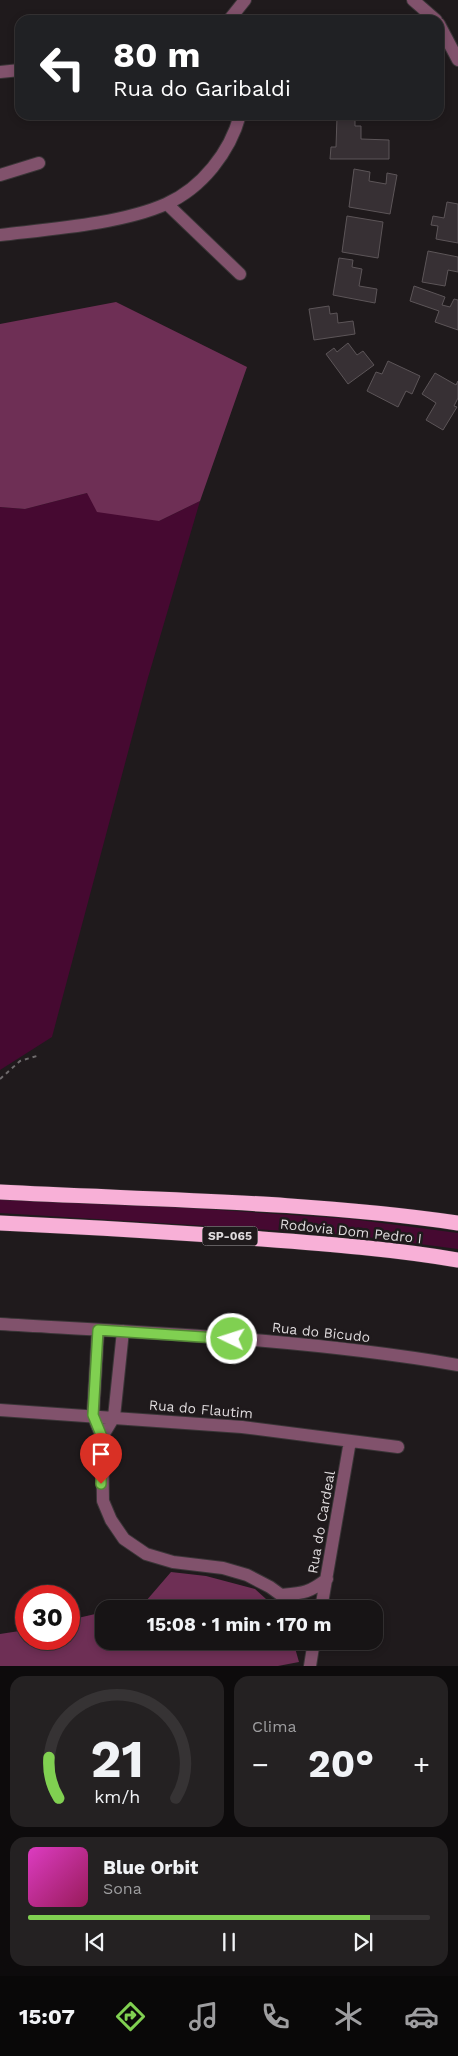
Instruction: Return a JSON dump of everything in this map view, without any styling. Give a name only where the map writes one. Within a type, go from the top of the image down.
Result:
[{"type":"highway","name":"Rodovia Dom Pedro I","points":[[0,1192],[347,1210],[458,1223]]},
{"type":"highway","name":"Rodovia Dom Pedro I","points":[[0,1224],[188,1233],[358,1246],[458,1260]]},
{"type":"street","points":[[233,15],[245,0]]},
{"type":"street","points":[[413,0],[430,15]]},
{"type":"street","points":[[444,33],[458,60]]},
{"type":"street","points":[[0,72],[15,70]]},
{"type":"street","points":[[0,235],[112,220],[142,213],[167,204],[189,190],[220,158],[236,130],[239,120]]},
{"type":"street","points":[[0,175],[39,163]]},
{"type":"street","points":[[167,204],[240,274]]},
{"type":"street","name":"Rua do Bicudo","points":[[0,1324],[259,1341],[360,1351],[458,1365]]},
{"type":"street","points":[[98,1330],[93,1415],[102,1437],[102,1501],[111,1520],[124,1539],[146,1554],[173,1562],[223,1568],[247,1575],[270,1586],[281,1594],[284,1600]]},
{"type":"street","points":[[102,1437],[114,1417],[123,1331]]},
{"type":"street","name":"Rua do Flautim","points":[[0,1410],[93,1415],[242,1427],[398,1447]]},
{"type":"street","name":"Rua do Cardeal","points":[[323,1600],[350,1441]]},
{"type":"street","points":[[281,1594],[314,1590],[327,1578]]},
{"type":"street","points":[[307,1650],[310,1664]]},
{"type":"street","points":[[310,1664],[312,1650]]},
{"type":"path","points":[[0,1079],[20,1061],[40,1056]]},
{"type":"shaded area","points":[[116,302],[247,367],[200,501],[159,521],[97,512],[87,493],[25,509],[0,507],[0,324]]},
{"type":"shaded area","points":[[87,493],[159,521],[200,501],[147,681],[52,1037],[0,1070],[0,507],[25,509]]},
{"type":"shaded area","points":[[0,1199],[159,1206],[351,1219],[458,1233],[458,1249],[351,1235],[0,1213]]},
{"type":"shaded area","points":[[171,1572],[206,1576],[255,1589],[267,1600],[147,1600]]},
{"type":"shaded area","points":[[95,1614],[95,1650],[296,1650],[299,1662],[278,1666],[0,1666],[0,1634],[15,1632],[15,1650],[80,1650],[80,1617]]},
{"type":"building","points":[[337,120],[355,120],[355,126],[361,126],[361,139],[389,140],[389,159],[330,159],[331,147],[336,147]]},
{"type":"building","points":[[354,169],[370,172],[369,181],[386,184],[387,173],[397,175],[390,214],[349,207]]},
{"type":"building","points":[[447,202],[458,204],[458,243],[436,239],[438,226],[431,225],[433,216],[444,218]]},
{"type":"building","points":[[347,216],[383,222],[378,258],[342,252]]},
{"type":"building","points":[[428,251],[458,257],[458,272],[448,270],[445,286],[422,282]]},
{"type":"building","points":[[339,258],[353,260],[352,267],[362,269],[359,286],[377,289],[375,303],[333,295]]},
{"type":"building","points":[[414,286],[445,297],[442,305],[450,307],[454,299],[458,300],[458,330],[435,322],[439,311],[410,301]]},
{"type":"building","points":[[329,306],[330,314],[337,313],[338,323],[353,321],[355,334],[314,340],[309,309]]},
{"type":"building","points":[[348,343],[357,355],[363,351],[374,365],[348,384],[326,354],[334,348],[337,352]]},
{"type":"building","points":[[388,361],[420,376],[412,394],[406,391],[398,407],[367,391],[376,372],[382,374]]},
{"type":"building","points":[[435,373],[456,385],[458,381],[458,398],[454,406],[457,407],[443,430],[426,420],[436,403],[422,394]]},
{"type":"route","points":[[101,1484],[102,1437],[93,1415],[98,1330],[232,1339]]}]
